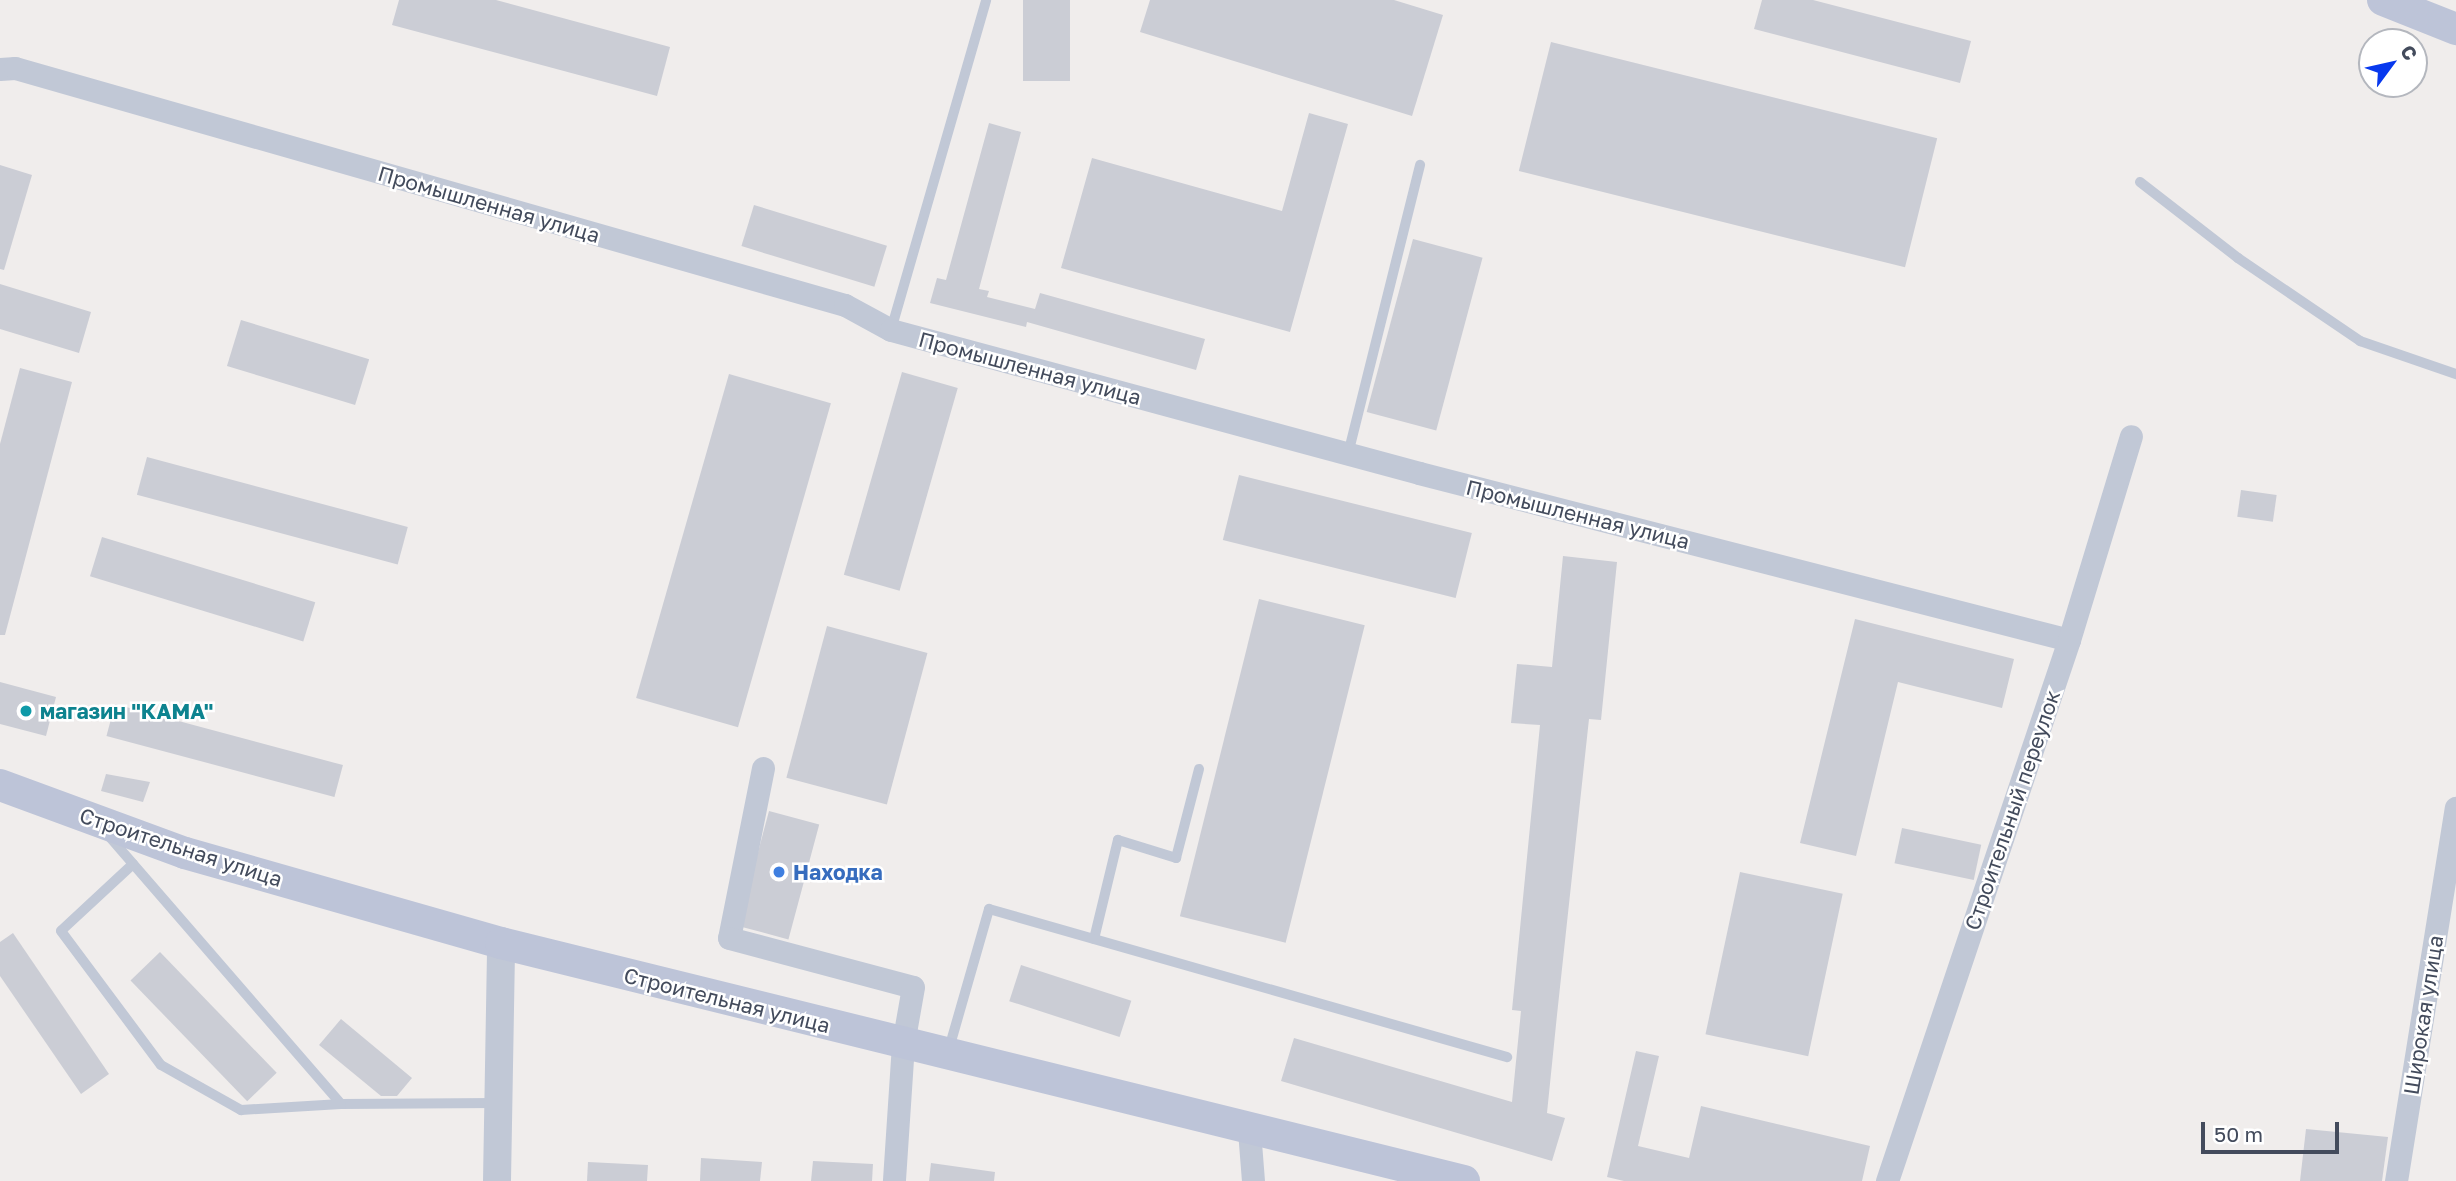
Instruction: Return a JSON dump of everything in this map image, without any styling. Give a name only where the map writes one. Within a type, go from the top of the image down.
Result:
[{"type":"main road","points":[[2383,0],[2456,29]]},
{"type":"main road","name":"Строительная улица","points":[[0,785],[185,853],[501,943],[1464,1181]]},
{"type":"street","name":"Промышленная улица","points":[[0,69],[15,68],[845,305],[891,330],[1348,454],[2069,640]]},
{"type":"street","name":"Строительный переулок","points":[[1888,1181],[2069,640],[2131,436]]},
{"type":"street","points":[[763,768],[729,938],[913,987],[904,1044],[894,1181]]},
{"type":"street","name":"Широкая улица","points":[[2396,1181],[2450,877],[2456,808]]},
{"type":"street","points":[[497,1181],[496,1103],[501,943]]},
{"type":"street","points":[[1249,1130],[1254,1181]]},
{"type":"lane","points":[[891,330],[986,0]]},
{"type":"lane","points":[[1348,454],[1420,165]]},
{"type":"lane","points":[[2140,182],[2245,263],[2360,341],[2456,374]]},
{"type":"lane","points":[[1094,939],[1118,840],[1176,858],[1199,769]]},
{"type":"lane","points":[[95,820],[341,1104]]},
{"type":"lane","points":[[133,864],[61,931],[161,1066],[241,1110],[341,1104],[496,1103]]},
{"type":"lane","points":[[947,1054],[989,909],[1507,1057]]},
{"type":"building","points":[[399,0],[496,0],[670,47],[657,96],[392,25]]},
{"type":"building","points":[[1023,0],[1070,0],[1070,81],[1023,81]]},
{"type":"building","points":[[1150,0],[1394,0],[1443,15],[1412,116],[1140,32]]},
{"type":"building","points":[[1762,0],[1813,0],[1971,41],[1960,83],[1754,29]]},
{"type":"building","points":[[1551,42],[1937,138],[1905,267],[1519,171]]},
{"type":"building","points":[[1309,113],[1348,124],[1290,332],[1061,268],[1092,158],[1282,211]]},
{"type":"building","points":[[989,123],[1021,132],[979,289],[989,291],[987,297],[1035,309],[1040,293],[1205,339],[1196,370],[1027,322],[1026,327],[930,303],[937,278],[946,280]]},
{"type":"building","points":[[0,165],[32,175],[4,270],[0,269]]},
{"type":"building","points":[[754,205],[887,246],[874,287],[741,246]]},
{"type":"building","points":[[1413,239],[1483,258],[1436,431],[1367,412]]},
{"type":"building","points":[[0,284],[91,312],[79,353],[0,329]]},
{"type":"building","points":[[241,320],[369,359],[355,405],[227,366]]},
{"type":"building","points":[[20,368],[72,382],[5,635],[0,635],[0,444]]},
{"type":"building","points":[[902,372],[958,388],[900,591],[844,575]]},
{"type":"building","points":[[729,374],[831,403],[738,727],[636,698]]},
{"type":"building","points":[[147,457],[408,527],[398,565],[137,495]]},
{"type":"building","points":[[1239,475],[1472,533],[1456,598],[1223,540]]},
{"type":"building","points":[[2241,490],[2277,495],[2273,522],[2237,517]]},
{"type":"building","points":[[102,537],[315,602],[303,641],[90,576]]},
{"type":"building","points":[[1563,556],[1617,562],[1601,720],[1589,719],[1547,1113],[1565,1118],[1552,1161],[1281,1081],[1294,1038],[1512,1102],[1521,1011],[1512,1010],[1540,725],[1511,723],[1517,664],[1552,667]]},
{"type":"building","points":[[1259,599],[1365,625],[1286,943],[1180,916]]},
{"type":"building","points":[[1855,619],[2014,659],[2002,708],[1898,682],[1856,856],[1800,843]]},
{"type":"building","points":[[827,626],[927,653],[887,805],[786,778]]},
{"type":"building","name":"магазин \"КАМА\"","points":[[0,682],[56,697],[46,736],[0,724]]},
{"type":"building","points":[[115,704],[343,765],[334,797],[106,736]]},
{"type":"building","points":[[106,774],[150,782],[143,802],[101,791]]},
{"type":"building","points":[[769,811],[819,824],[788,939],[738,926]]},
{"type":"building","points":[[1902,828],[1981,845],[1974,880],[1895,863]]},
{"type":"building","points":[[1740,872],[1843,894],[1808,1056],[1705,1034]]},
{"type":"building","points":[[13,933],[109,1074],[81,1094],[0,976],[0,942]]},
{"type":"building","points":[[160,952],[277,1073],[247,1101],[131,980]]},
{"type":"building","points":[[1021,965],[1131,1001],[1120,1037],[1009,1001]]},
{"type":"building","points":[[341,1019],[412,1078],[397,1096],[381,1096],[319,1045]]},
{"type":"building","points":[[1636,1051],[1659,1056],[1638,1146],[1689,1158],[1701,1106],[1870,1146],[1862,1181],[1624,1181],[1607,1177]]},
{"type":"building","points":[[2306,1129],[2388,1137],[2382,1181],[2300,1181]]},
{"type":"building","points":[[701,1158],[762,1162],[760,1181],[700,1181]]},
{"type":"building","points":[[813,1161],[873,1164],[872,1181],[811,1181]]},
{"type":"building","points":[[588,1162],[648,1165],[647,1181],[587,1181]]},
{"type":"building","points":[[931,1163],[995,1172],[994,1181],[929,1181]]},
{"type":"place","name":"магазин \"КАМА\"","points":[[26,711]]},
{"type":"place","name":"Находка","points":[[779,872]]}]
